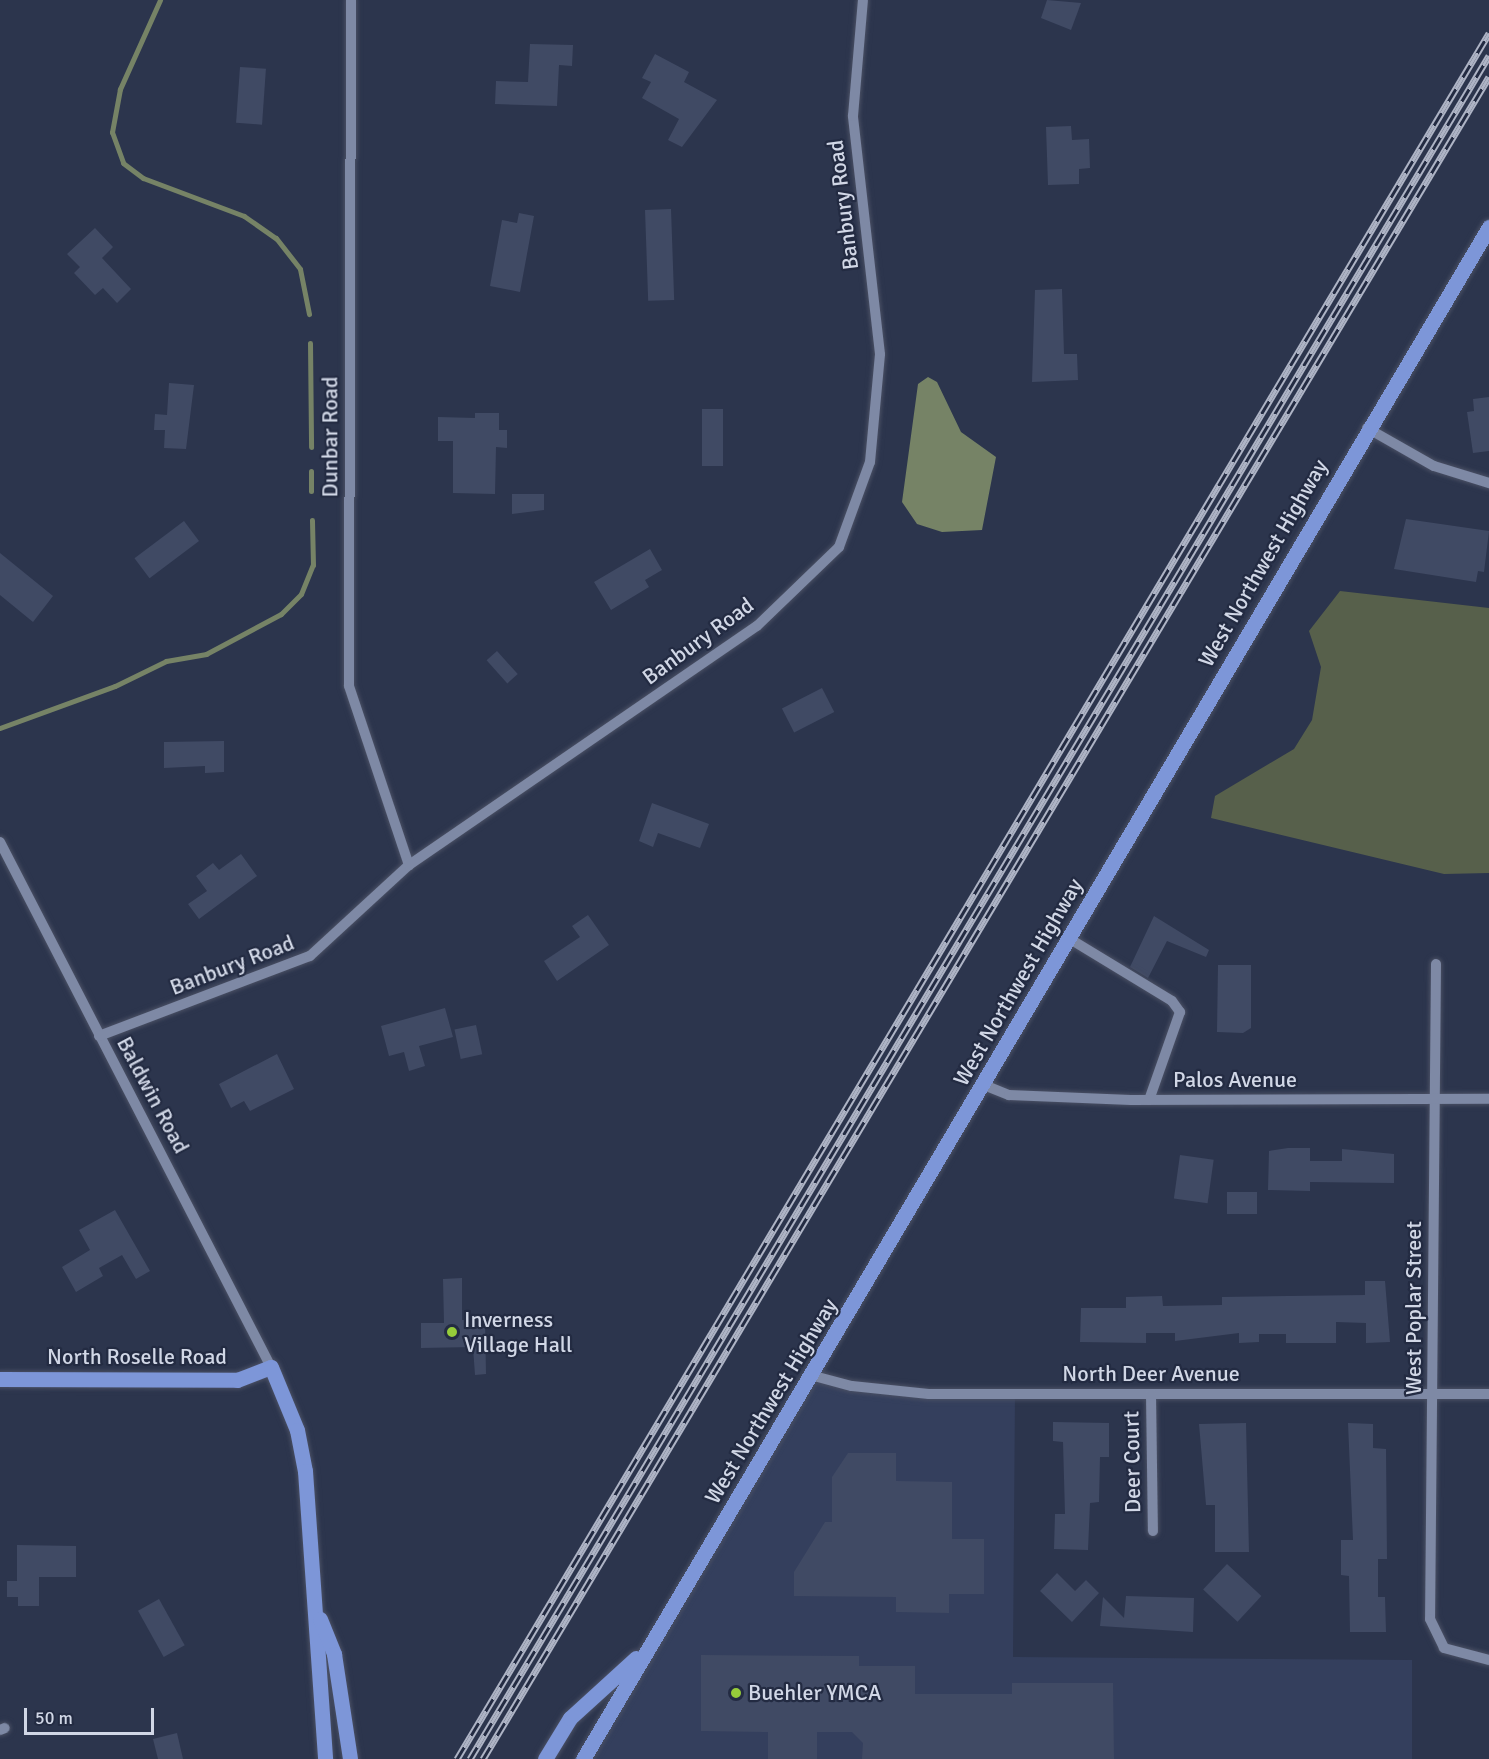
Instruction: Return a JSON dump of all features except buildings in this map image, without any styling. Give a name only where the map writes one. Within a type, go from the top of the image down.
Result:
[{"type":"main road","name":"West Northwest Highway","points":[[583,1759],[647,1648],[814,1376],[1367,428],[1489,227]]},
{"type":"main road","name":"North Roselle Road","points":[[0,1379],[237,1380],[272,1367]]},
{"type":"main road","points":[[272,1367],[294,1421],[305,1471],[318,1616],[314,1658],[325,1759]]},
{"type":"main road","points":[[318,1616],[334,1654],[350,1759]]},
{"type":"main road","points":[[545,1759],[570,1718],[647,1648]]},
{"type":"street","name":"Dunbar Road","points":[[351,0],[349,687],[409,865]]},
{"type":"street","name":"Banbury Road","points":[[99,1036],[310,956],[409,865],[757,626],[839,547],[870,462],[880,354],[853,116],[863,0]]},
{"type":"street","points":[[1367,428],[1434,466],[1489,483]]},
{"type":"street","name":"Baldwin Road","points":[[1,846],[272,1367]]},
{"type":"street","points":[[1070,939],[1172,1001],[1180,1012],[1149,1100]]},
{"type":"street","name":"West Poplar Street","points":[[1436,964],[1430,1619],[1444,1648],[1489,1660]]},
{"type":"street","name":"Palos Avenue","points":[[984,1085],[1009,1095],[1149,1100],[1489,1099]]},
{"type":"street","name":"North Deer Avenue","points":[[814,1376],[852,1386],[928,1394],[1489,1394]]},
{"type":"street","name":"Deer Court","points":[[1151,1394],[1153,1531]]},
{"type":"shaded area","points":[[928,377],[937,382],[961,432],[996,457],[982,530],[942,532],[917,524],[902,502],[918,384]]},
{"type":"shaded area","points":[[1340,591],[1489,608],[1489,873],[1444,874],[1211,818],[1215,796],[1294,749],[1312,720],[1321,667],[1309,631]]},
{"type":"shaded area","points":[[814,1376],[852,1386],[1015,1394],[1013,1657],[1412,1660],[1412,1759],[583,1759]]},
{"type":"waterway","points":[[160,0],[120,89],[112,132],[123,163],[143,178],[244,216],[276,238],[300,269],[309,314]]},
{"type":"waterway","points":[[310,343],[311,447]]},
{"type":"waterway","points":[[311,471],[311,491]]},
{"type":"waterway","points":[[0,728],[115,686],[166,661],[206,654],[281,614],[301,594],[313,565],[312,520]]},
{"type":"railway","points":[[457,1759],[1489,33]]},
{"type":"railway","points":[[470,1759],[1489,56]]},
{"type":"railway","points":[[483,1759],[1489,77]]},
{"type":"place","name":"Inverness Village Hall","points":[[452,1332]]},
{"type":"place","name":"Buehler YMCA","points":[[736,1693]]}]
